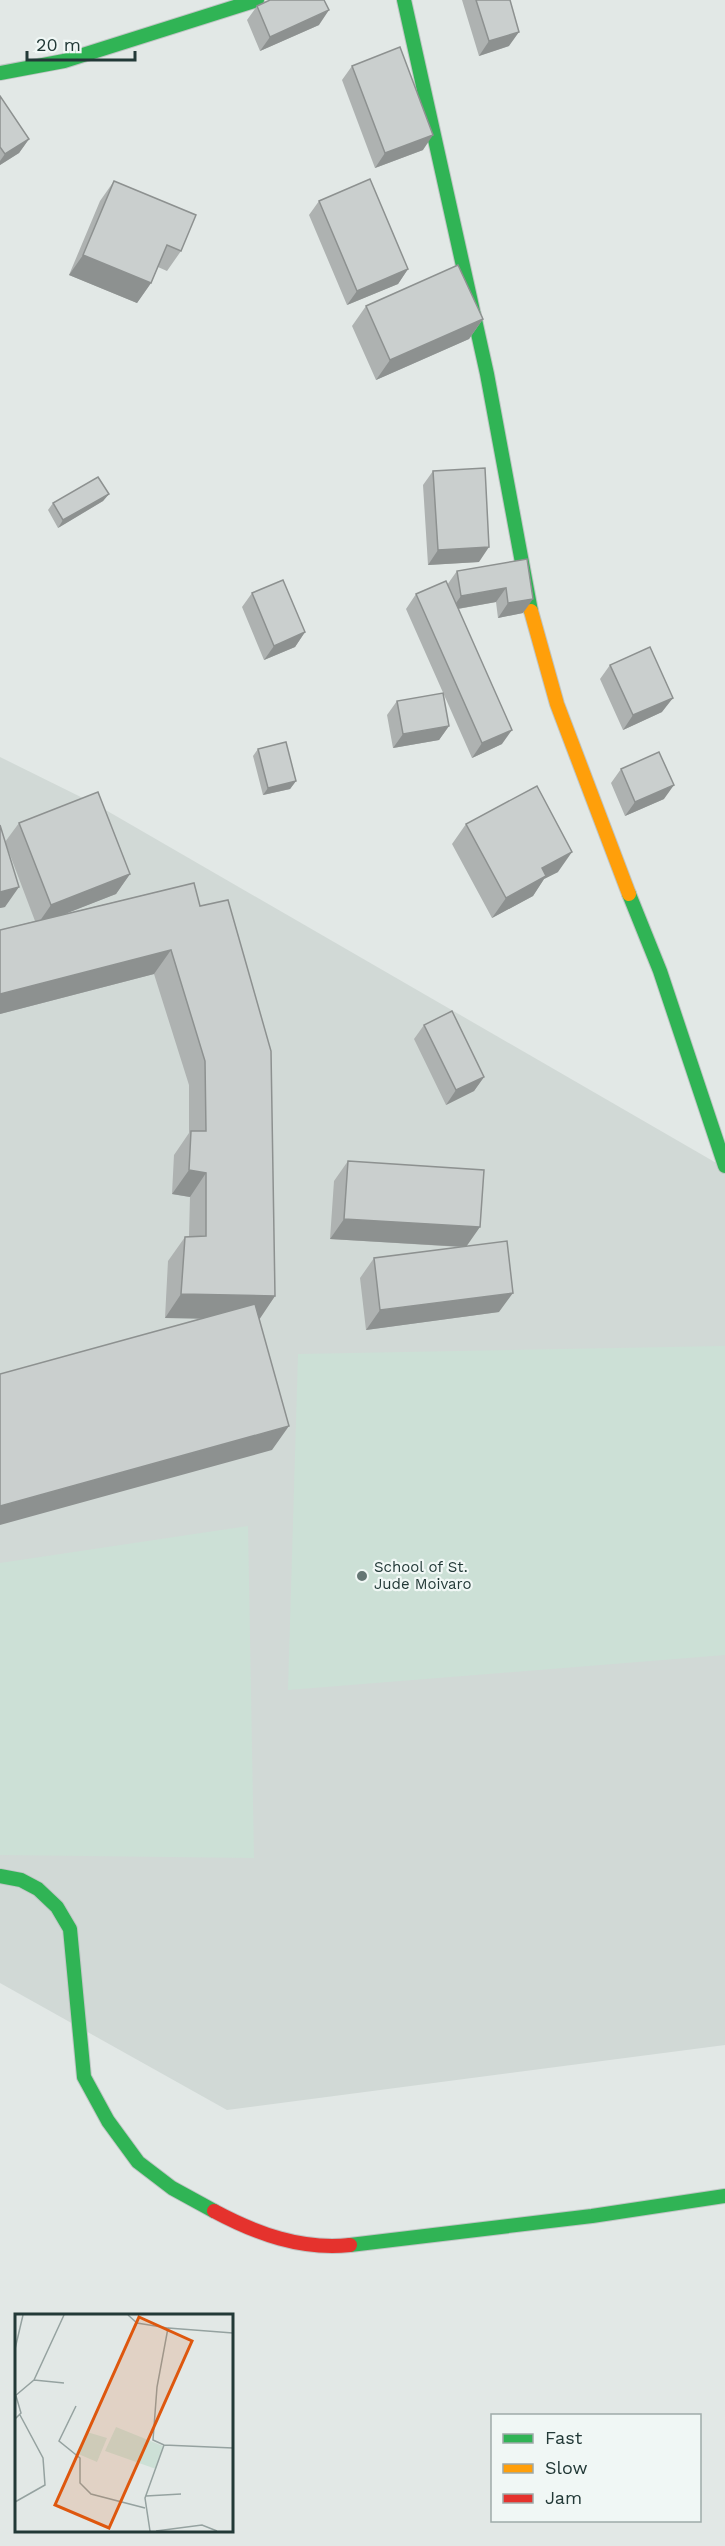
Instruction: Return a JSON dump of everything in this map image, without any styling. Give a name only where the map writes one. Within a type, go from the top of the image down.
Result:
[{"type":"street","points":[[0,73],[64,61],[257,0]]},
{"type":"street","points":[[404,0],[487,374],[536,627],[557,704],[601,825],[660,971],[725,1166]]},
{"type":"street","points":[[0,1876],[25,1881],[45,1895],[63,1913],[70,1929],[84,2077],[91,2092],[137,2160],[167,2184],[235,2222],[284,2241],[313,2246],[335,2245],[571,2218],[725,2196]]},
{"type":"shaded area","name":"School of St. Jude Moivaro","points":[[0,757],[97,805],[725,1168],[725,2045],[227,2110],[0,1983]]},
{"type":"green space","points":[[725,1346],[725,1655],[288,1690],[298,1354]]},
{"type":"green space","points":[[248,1526],[254,1858],[0,1855],[0,1563]]},
{"type":"building","points":[[270,0],[324,0],[329,10],[270,37],[257,6]]},
{"type":"building","points":[[476,0],[510,0],[519,32],[489,41]]},
{"type":"building","points":[[400,47],[433,135],[385,153],[352,66]]},
{"type":"building","points":[[0,96],[29,139],[5,154],[0,147]]},
{"type":"building","points":[[370,179],[408,269],[357,291],[319,201]]},
{"type":"building","points":[[114,181],[196,215],[181,251],[167,245],[151,283],[83,255]]},
{"type":"building","points":[[458,265],[483,319],[390,360],[366,306]]},
{"type":"building","points":[[485,468],[489,547],[438,550],[433,471]]},
{"type":"building","points":[[98,477],[109,494],[63,520],[53,503]]},
{"type":"building","points":[[527,559],[533,599],[508,603],[506,588],[461,596],[457,571]]},
{"type":"building","points":[[283,580],[305,632],[274,646],[252,593]]},
{"type":"building","points":[[446,581],[512,730],[482,743],[416,594]]},
{"type":"building","points":[[650,647],[673,698],[633,715],[610,665]]},
{"type":"building","points":[[443,693],[449,726],[403,734],[397,701]]},
{"type":"building","points":[[286,742],[296,781],[268,788],[258,749]]},
{"type":"building","points":[[659,752],[674,785],[635,802],[621,769]]},
{"type":"building","points":[[537,786],[572,852],[542,868],[546,876],[506,898],[466,824]]},
{"type":"building","points":[[98,792],[130,874],[51,905],[19,823]]},
{"type":"building","points":[[0,825],[19,887],[0,892]]},
{"type":"building","points":[[194,883],[200,906],[228,900],[271,1051],[275,1296],[181,1294],[185,1237],[206,1236],[206,1173],[189,1170],[191,1131],[206,1131],[205,1061],[171,950],[0,994],[0,930]]},
{"type":"building","points":[[452,1011],[484,1077],[456,1090],[424,1025]]},
{"type":"building","points":[[348,1161],[484,1170],[480,1227],[344,1219]]},
{"type":"building","points":[[507,1241],[513,1293],[380,1310],[374,1258]]},
{"type":"building","points":[[255,1304],[289,1426],[0,1506],[0,1374]]},
{"type":"traffic: fast","points":[[0,73],[64,61],[257,0]]},
{"type":"traffic: fast","points":[[404,0],[487,374],[531,611]]},
{"type":"traffic: fast","points":[[629,894],[660,971],[725,1166]]},
{"type":"traffic: fast","points":[[0,1876],[21,1880],[38,1889],[57,1907],[70,1929],[84,2077],[108,2121],[138,2162],[172,2188],[214,2211]]},
{"type":"traffic: fast","points":[[350,2245],[592,2216],[725,2196]]},
{"type":"traffic: slow","points":[[531,611],[557,704],[629,894]]},
{"type":"traffic: jam","points":[[214,2211],[246,2227],[297,2243],[350,2245]]},
{"type":"place","name":"School of St. Jude Moivaro","points":[[362,1576]]}]
